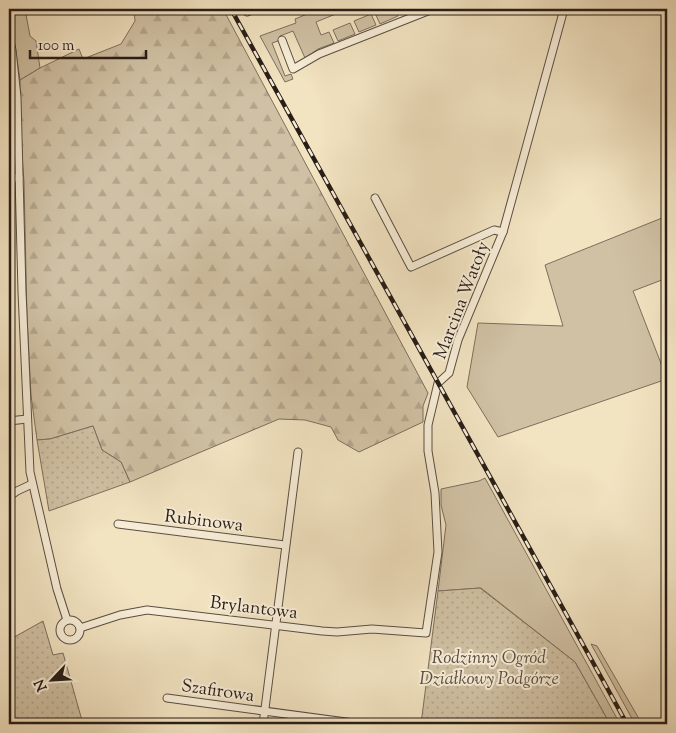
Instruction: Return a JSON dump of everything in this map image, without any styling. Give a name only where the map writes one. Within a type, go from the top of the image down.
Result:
[{"type":"street","points":[[245,9],[247,12],[254,9]]},
{"type":"street","points":[[282,40],[293,69],[320,54],[433,9]]},
{"type":"street","name":"Marcina Watoły","points":[[426,633],[438,552],[435,493],[428,451],[428,425],[438,383],[449,372],[459,340],[503,232],[564,9]]},
{"type":"street","points":[[9,38],[17,97],[27,419],[32,484],[57,589],[67,620]]},
{"type":"street","points":[[9,178],[19,178]]},
{"type":"street","points":[[375,198],[411,267],[494,230],[503,232]]},
{"type":"street","points":[[9,421],[27,419]]},
{"type":"street","points":[[275,625],[298,452]]},
{"type":"street","points":[[9,497],[17,490],[32,484]]},
{"type":"street","name":"Rubinowa","points":[[118,524],[285,545]]},
{"type":"street","name":"Brylantowa","points":[[80,628],[120,614],[147,610],[337,632],[372,629],[426,633]]},
{"type":"street","points":[[67,620],[75,622],[80,628],[76,638],[68,641],[62,637],[60,629],[67,620]]},
{"type":"street","name":"Szafirowa","points":[[265,711],[275,625]]},
{"type":"street","name":"Szafirowa","points":[[167,698],[361,724]]},
{"type":"street","points":[[263,724],[265,711]]},
{"type":"green space","points":[[9,9],[25,9],[30,36],[36,41],[40,68],[20,80],[9,19]]},
{"type":"green space","points":[[134,9],[223,9],[428,393],[423,406],[423,422],[359,452],[338,440],[331,427],[305,420],[279,419],[130,482],[121,462],[102,450],[93,426],[50,439],[37,440],[31,395],[27,317],[20,80],[79,49],[83,59],[121,44],[135,21]]},
{"type":"green space","points":[[319,9],[348,9],[316,22],[321,35],[329,32],[334,43],[318,49],[305,58],[293,31],[280,36],[278,41],[272,43],[285,76],[291,74],[293,79],[285,82],[260,36],[296,23],[295,19]]},
{"type":"green space","points":[[384,9],[394,9],[398,16],[380,24],[375,13]]},
{"type":"green space","points":[[371,14],[376,25],[359,32],[354,21]]},
{"type":"green space","points":[[350,23],[355,34],[338,41],[333,30]]},
{"type":"green space","points":[[667,216],[667,278],[633,291],[667,379],[498,437],[467,387],[478,323],[563,326],[545,265]]},
{"type":"green space","points":[[93,426],[102,450],[121,462],[130,482],[49,511],[37,440],[50,439]]},
{"type":"green space","points":[[485,478],[620,724],[610,724],[575,662],[481,588],[438,591],[446,525],[441,505],[441,489]]},
{"type":"green space","name":"Rodzinny Ogród Działkowy Podgórze","points":[[480,588],[575,662],[610,724],[421,724],[438,591]]},
{"type":"green space","points":[[43,621],[53,655],[63,653],[83,724],[9,724],[9,640]]},
{"type":"green space","points":[[591,644],[597,646],[642,724],[635,724]]},
{"type":"railway","points":[[231,9],[627,724]]}]
